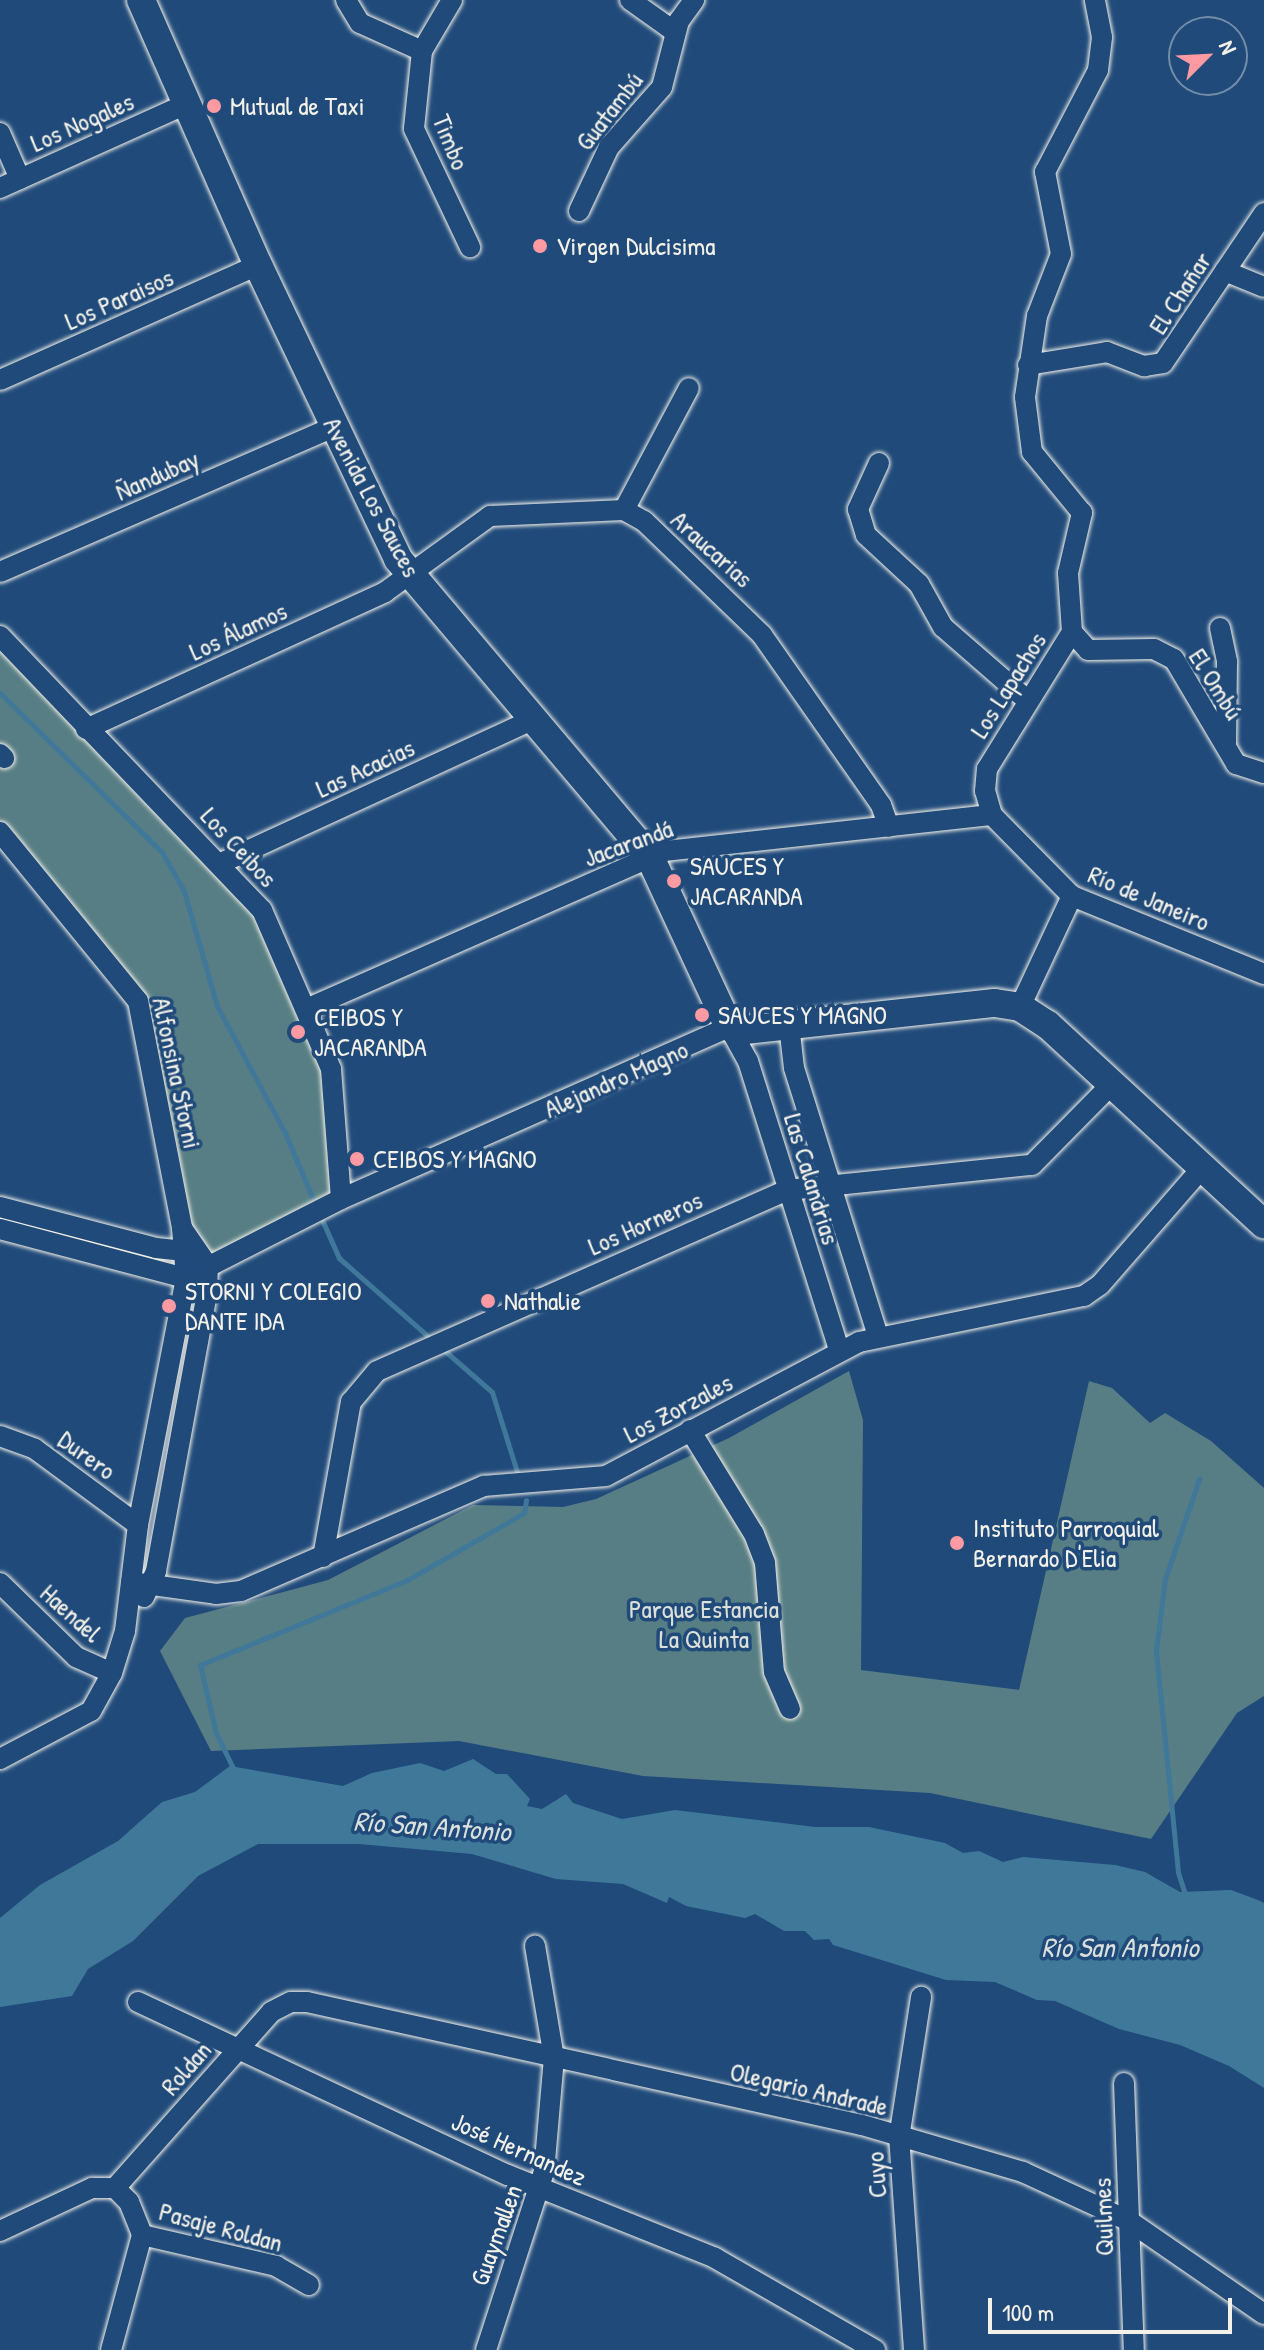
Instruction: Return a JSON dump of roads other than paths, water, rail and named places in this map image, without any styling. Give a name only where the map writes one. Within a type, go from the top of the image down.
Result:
[{"type":"main road","name":"Avenida Los Sauces","points":[[141,0],[258,265],[411,577],[530,721],[650,857],[729,1027]]},
{"type":"main road","name":"Alejandro Magno","points":[[729,1027],[789,1025],[995,1003],[1020,1007]]},
{"type":"main road","points":[[1020,1007],[1048,1025],[1264,1224]]},
{"type":"street","points":[[346,0],[360,23],[422,51],[452,0]]},
{"type":"street","points":[[630,0],[675,32]]},
{"type":"street","name":"Guatambú","points":[[579,211],[609,147],[662,87],[671,66],[675,32],[694,0]]},
{"type":"street","name":"Los Lapachos","points":[[992,815],[985,791],[987,769],[1072,632],[1068,573],[1082,513],[1032,452],[1026,406],[1028,365],[1037,316],[1061,254],[1045,172],[1098,70],[1102,37],[1095,0]]},
{"type":"street","name":"Timbo","points":[[422,51],[414,129],[470,247]]},
{"type":"street","name":"Los Nogales","points":[[0,188],[186,104]]},
{"type":"street","points":[[0,133],[20,179]]},
{"type":"street","name":"El Chañar","points":[[1028,365],[1107,352],[1144,366],[1163,363],[1264,213]]},
{"type":"street","name":"Los Paraisos","points":[[0,380],[258,265]]},
{"type":"street","points":[[1225,271],[1264,287]]},
{"type":"street","points":[[411,577],[434,552],[490,516],[624,510],[689,388]]},
{"type":"street","name":"Ñandubay","points":[[0,572],[335,426]]},
{"type":"street","points":[[879,463],[858,509],[866,535],[919,584],[943,627],[1028,701]]},
{"type":"street","name":"Araucarias","points":[[624,510],[644,521],[762,635],[886,812],[889,827]]},
{"type":"street","name":"Los Álamos","points":[[86,729],[411,577]]},
{"type":"street","points":[[1220,628],[1227,662],[1226,750]]},
{"type":"street","name":"El Ombú","points":[[1072,632],[1088,650],[1154,649],[1174,659],[1226,750],[1243,770],[1264,773]]},
{"type":"street","name":"Los Ceibos","points":[[0,636],[86,729],[221,863],[262,910],[306,1009],[334,1083],[341,1199]]},
{"type":"street","name":"Las Acacias","points":[[221,863],[530,721]]},
{"type":"street","name":"Jacarandá","points":[[306,1009],[650,857],[676,849],[992,815]]},
{"type":"street","name":"Río de Janeiro","points":[[992,815],[1072,896],[1264,974]]},
{"type":"street","name":"Alfonsina Storni","points":[[0,832],[138,1001],[182,1228],[197,1257]]},
{"type":"street","points":[[1020,1007],[1072,896]]},
{"type":"street","name":"Las Calandrias","points":[[789,1025],[794,1068],[878,1336]]},
{"type":"street","name":"Las Calandrias","points":[[729,1027],[748,1061],[839,1350]]},
{"type":"street","name":"Alejandro Magno","points":[[186,1278],[197,1257],[242,1245],[729,1027]]},
{"type":"street","name":"Los Horneros","points":[[323,1557],[351,1402],[366,1380],[788,1190],[1032,1165],[1111,1085]]},
{"type":"street","name":"Los Zorzales","points":[[140,1584],[228,1594],[495,1483],[594,1480],[839,1350],[878,1336],[1093,1292],[1202,1168]]},
{"type":"street","points":[[0,1207],[197,1257],[199,1339],[140,1584],[112,1673],[91,1711],[72,1725],[0,1759]]},
{"type":"street","points":[[0,1229],[186,1278],[138,1525],[140,1584]]},
{"type":"street","points":[[690,1430],[754,1534],[765,1563],[774,1672],[790,1709]]},
{"type":"street","name":"Durero","points":[[0,1436],[35,1449],[138,1525]]},
{"type":"street","name":"Haendel","points":[[0,1583],[76,1657],[112,1673]]},
{"type":"street","name":"Guaymallen","points":[[486,2350],[541,2189],[554,2058],[535,1946]]},
{"type":"street","name":"Cuyo","points":[[914,2350],[899,2138],[921,1997]]},
{"type":"street","name":"José Hernandez","points":[[138,2002],[541,2189],[715,2258],[875,2350]]},
{"type":"street","name":"Olegario Andrade","points":[[307,2002],[899,2138],[1023,2172],[1129,2221],[1264,2314]]},
{"type":"street","name":"Roldan","points":[[115,2188],[239,2047],[281,2005],[307,2002]]},
{"type":"street","name":"Quilmes","points":[[1124,2083],[1134,2350]]},
{"type":"street","points":[[0,2231],[92,2188],[115,2188]]},
{"type":"street","name":"Pasaje Roldan","points":[[115,2188],[129,2202],[142,2235],[276,2266],[309,2285]]},
{"type":"street","points":[[111,2350],[142,2235]]},
{"type":"water","name":"Río San Antonio","points":[[473,1759],[496,1774],[507,1774],[530,1799],[527,1806],[542,1809],[566,1794],[573,1803],[622,1819],[675,1810],[815,1827],[869,1827],[945,1843],[963,1853],[979,1851],[1003,1862],[1023,1857],[1115,1865],[1145,1872],[1180,1892],[1231,1890],[1258,1900],[1264,1903],[1264,2088],[1229,2066],[1180,2045],[1119,2029],[1055,2001],[1037,2000],[995,1982],[946,1980],[833,1945],[829,1939],[814,1940],[805,1931],[784,1931],[755,1914],[745,1918],[686,1906],[669,1897],[667,1903],[623,1884],[556,1879],[472,1854],[359,1844],[258,1844],[198,1876],[133,1941],[88,1969],[72,1996],[0,2007],[0,1918],[40,1885],[118,1841],[162,1802],[195,1792],[230,1766],[343,1786],[372,1773],[420,1763],[444,1771]]},
{"type":"waterway","points":[[0,693],[162,852],[184,891],[217,1006],[285,1133],[312,1197]]},
{"type":"waterway","points":[[323,1222],[339,1258],[430,1338]]},
{"type":"waterway","points":[[445,1351],[492,1392],[517,1472]]},
{"type":"waterway","points":[[1186,1897],[1178,1872],[1156,1651],[1165,1579],[1199,1479]]},
{"type":"waterway","points":[[234,1770],[216,1733],[200,1665],[407,1580],[524,1513],[526,1500]]},
{"type":"place","name":"Mutual de Taxi","points":[[214,106]]},
{"type":"place","name":"Virgen Dulcisima","points":[[540,246]]},
{"type":"place","name":"SAUCES Y JACARANDA","points":[[674,881]]},
{"type":"place","name":"SAUCES Y MAGNO","points":[[702,1015]]},
{"type":"place","name":"CEIBOS Y JACARANDA","points":[[298,1032]]},
{"type":"place","name":"CEIBOS Y MAGNO","points":[[357,1159]]},
{"type":"place","name":"Nathalie","points":[[488,1301]]},
{"type":"place","name":"STORNI Y COLEGIO DANTE IDA","points":[[169,1306]]},
{"type":"place","name":"Instituto Parroquial Bernardo D'Elia","points":[[957,1543]]},
{"type":"park label","name":"Parque Estancia La Quinta","points":[[704,1624]]}]
